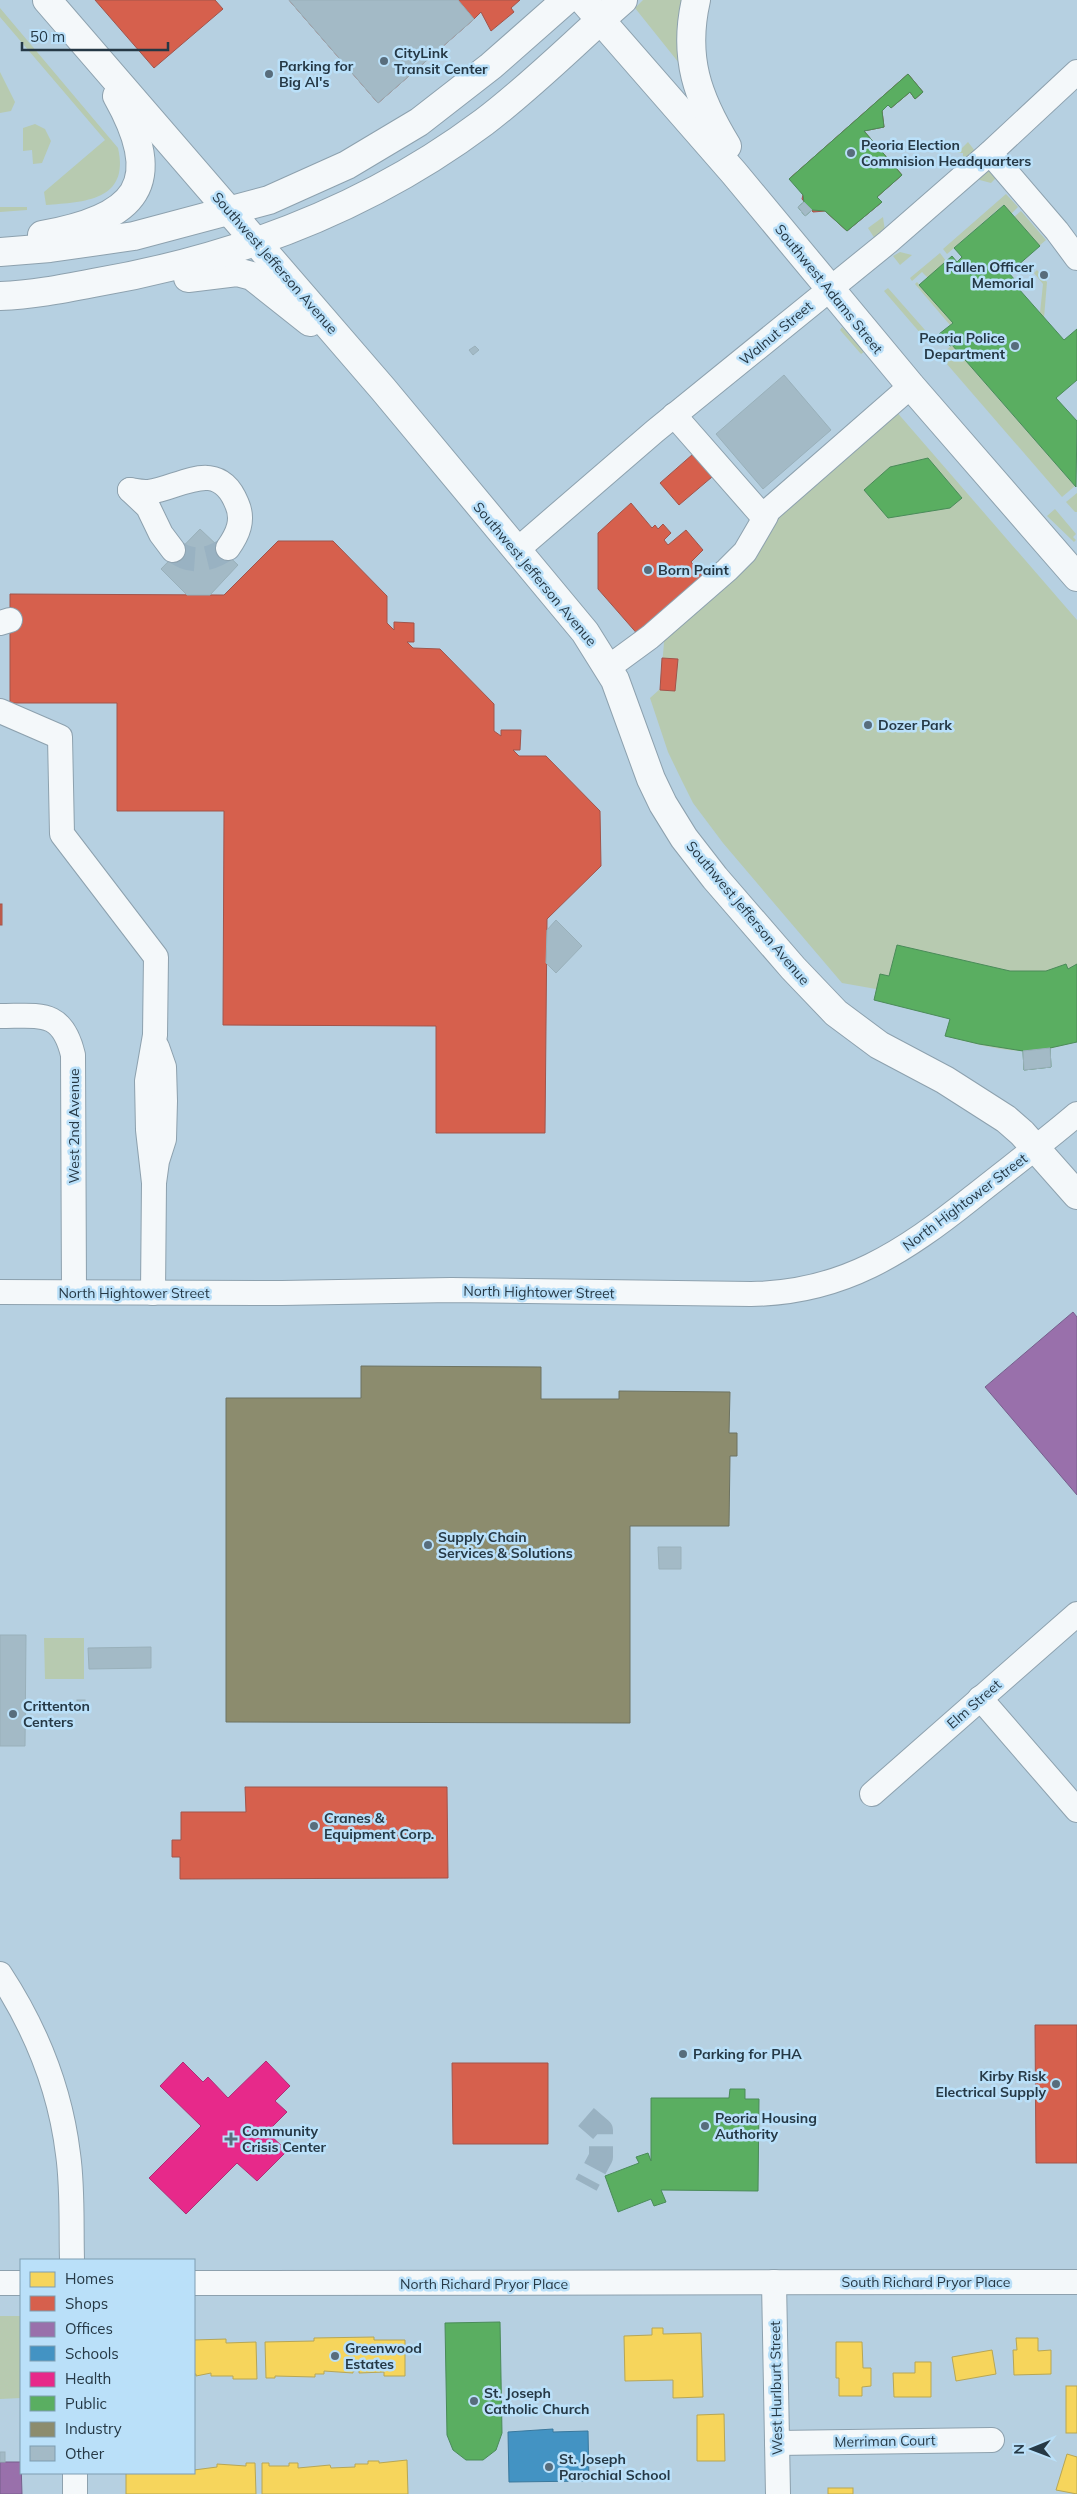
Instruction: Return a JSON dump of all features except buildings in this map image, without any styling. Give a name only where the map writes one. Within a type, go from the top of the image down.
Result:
[{"type":"main road","name":"Southwest Jefferson Avenue","points":[[47,0],[258,242],[573,616],[608,667],[625,704],[651,779],[677,827],[715,878],[792,968],[825,1003],[858,1031],[891,1052],[945,1080],[1000,1115],[1022,1133],[1077,1195]]},
{"type":"main road","points":[[0,252],[50,248],[134,236],[268,200],[346,165],[419,122],[491,66],[566,0]]},
{"type":"main road","points":[[0,298],[110,281],[181,266],[258,242],[315,220],[420,165],[484,122],[541,76],[591,10],[623,0]]},
{"type":"main road","points":[[696,0],[692,22],[691,54],[696,81],[704,105],[741,167],[786,227],[824,283]]},
{"type":"main road","name":"Southwest Adams Street","points":[[591,10],[734,173],[911,386],[1077,576]]},
{"type":"main road","points":[[0,241],[46,234],[101,218],[122,207],[132,196],[140,179],[141,152],[133,126],[109,82],[72,28]]},
{"type":"main road","points":[[0,298],[53,296],[237,272],[245,274],[258,280],[309,322],[401,412]]},
{"type":"street","name":"Walnut Street","points":[[517,550],[824,283],[888,242],[990,153],[1077,72]]},
{"type":"street","points":[[990,153],[1057,230],[1077,258]]},
{"type":"street","points":[[674,415],[759,512],[764,512],[792,491],[911,386]]},
{"type":"street","points":[[173,550],[160,534],[148,507],[130,490],[148,492],[187,479],[200,477],[214,480],[225,486],[234,497],[240,510],[240,523],[236,536],[228,548]]},
{"type":"street","points":[[608,667],[650,637],[745,552],[766,516],[764,512]]},
{"type":"street","points":[[0,711],[60,737],[62,834],[156,957],[155,1035],[164,1067],[165,1101],[164,1139],[157,1161],[154,1183],[153,1293]]},
{"type":"street","name":"West 2nd Avenue","points":[[0,1016],[43,1017],[60,1023],[68,1036],[73,1055],[74,1292]]},
{"type":"street","name":"North Hightower Street","points":[[0,1292],[153,1293],[451,1290],[751,1294],[782,1292],[838,1280],[890,1257],[946,1219],[1077,1114]]},
{"type":"street","name":"Elm Street","points":[[872,1794],[1077,1614]]},
{"type":"street","points":[[980,1698],[1077,1810]]},
{"type":"street","points":[[0,1974],[36,2036],[60,2106],[70,2167],[72,2259]]},
{"type":"street","name":"South Richard Pryor Place","points":[[774,2282],[1077,2282]]},
{"type":"street","name":"North Richard Pryor Place","points":[[195,2283],[774,2282]]},
{"type":"street","name":"West Hurlburt Street","points":[[774,2282],[778,2494]]},
{"type":"street","points":[[0,2283],[20,2283]]},
{"type":"street","name":"Merriman Court","points":[[777,2442],[992,2440]]},
{"type":"street","points":[[75,2474],[75,2494]]},
{"type":"green space","points":[[643,0],[682,0],[678,32],[679,63],[635,8]]},
{"type":"green space","points":[[0,8],[118,148],[120,166],[117,179],[111,189],[101,195],[89,200],[46,205],[44,192],[105,140],[0,17]]},
{"type":"green space","points":[[0,72],[15,102],[11,111],[0,113]]},
{"type":"green space","points":[[35,124],[45,129],[51,141],[42,163],[33,164],[32,150],[23,151],[23,128]]},
{"type":"green space","points":[[968,142],[975,151],[963,163],[963,153],[957,153]]},
{"type":"green space","points":[[988,169],[998,176],[991,183],[976,179]]},
{"type":"green space","points":[[1006,194],[1018,207],[1011,214],[1003,205],[947,254],[943,249]]},
{"type":"green space","points":[[0,207],[27,207],[27,210],[0,212]]},
{"type":"green space","points":[[1021,211],[1046,240],[1039,246],[1014,217]]},
{"type":"green space","points":[[883,217],[885,231],[875,239],[868,228]]},
{"type":"green space","points":[[900,252],[912,255],[900,265],[893,256]]},
{"type":"green space","points":[[940,253],[946,261],[928,278],[922,272],[912,281],[910,278]]},
{"type":"green space","points":[[1037,270],[1047,282],[1044,318],[1040,313],[1043,284],[1034,273]]},
{"type":"green space","points":[[917,282],[953,323],[950,325],[915,284]]},
{"type":"green space","points":[[888,288],[932,338],[928,342],[884,291]]},
{"type":"green space","points":[[842,327],[864,352],[861,354],[840,330]]},
{"type":"green space","points":[[952,345],[1075,486],[1062,497],[940,356]]},
{"type":"green space","name":"Dozer Park","points":[[895,410],[1077,620],[1077,1042],[1030,1051],[1003,1049],[964,1041],[945,1036],[950,1019],[874,1000],[876,989],[842,983],[723,843],[693,803],[668,752],[650,698],[660,689],[665,631],[766,533],[770,534],[774,528],[771,525],[782,507]]},
{"type":"green space","points":[[1077,493],[1077,512],[1075,512],[1066,502]]},
{"type":"green space","points":[[1055,509],[1076,534],[1073,537],[1076,540],[1074,542],[1047,516]]},
{"type":"green space","points":[[44,1638],[84,1638],[84,1679],[45,1679]]},
{"type":"green space","points":[[0,2316],[20,2316],[20,2398],[0,2399]]},
{"type":"tunnel","points":[[173,550],[187,558],[201,559],[208,558],[228,548]]},
{"type":"tunnel","points":[[586,2117],[601,2130],[601,2157],[586,2185]]},
{"type":"place","name":"CityLink Transit Center","points":[[384,61]]},
{"type":"place","name":"Parking for Big Al's","points":[[269,74]]},
{"type":"place","name":"Peoria Election Commision Headquarters","points":[[851,153]]},
{"type":"place","name":"Fallen Officer Memorial","points":[[1044,275]]},
{"type":"place","name":"Peoria Police Department","points":[[1015,346]]},
{"type":"place","name":"Born Paint","points":[[648,570]]},
{"type":"place","name":"Dozer Park","points":[[868,725]]},
{"type":"place","name":"Supply Chain Services & Solutions","points":[[428,1545]]},
{"type":"place","name":"Crittenton Centers","points":[[13,1714]]},
{"type":"place","name":"Cranes & Equipment Corp.","points":[[314,1826]]},
{"type":"place","name":"Parking for PHA","points":[[683,2054]]},
{"type":"place","name":"Kirby Risk Electrical Supply","points":[[1056,2084]]},
{"type":"place","name":"Peoria Housing Authority","points":[[705,2126]]},
{"type":"place","name":"Community Crisis Center","points":[[231,2139]]},
{"type":"place","name":"Greenwood Estates","points":[[335,2356]]},
{"type":"place","name":"St. Joseph Catholic Church","points":[[474,2401]]},
{"type":"place","name":"St. Joseph Parochial School","points":[[549,2467]]}]
